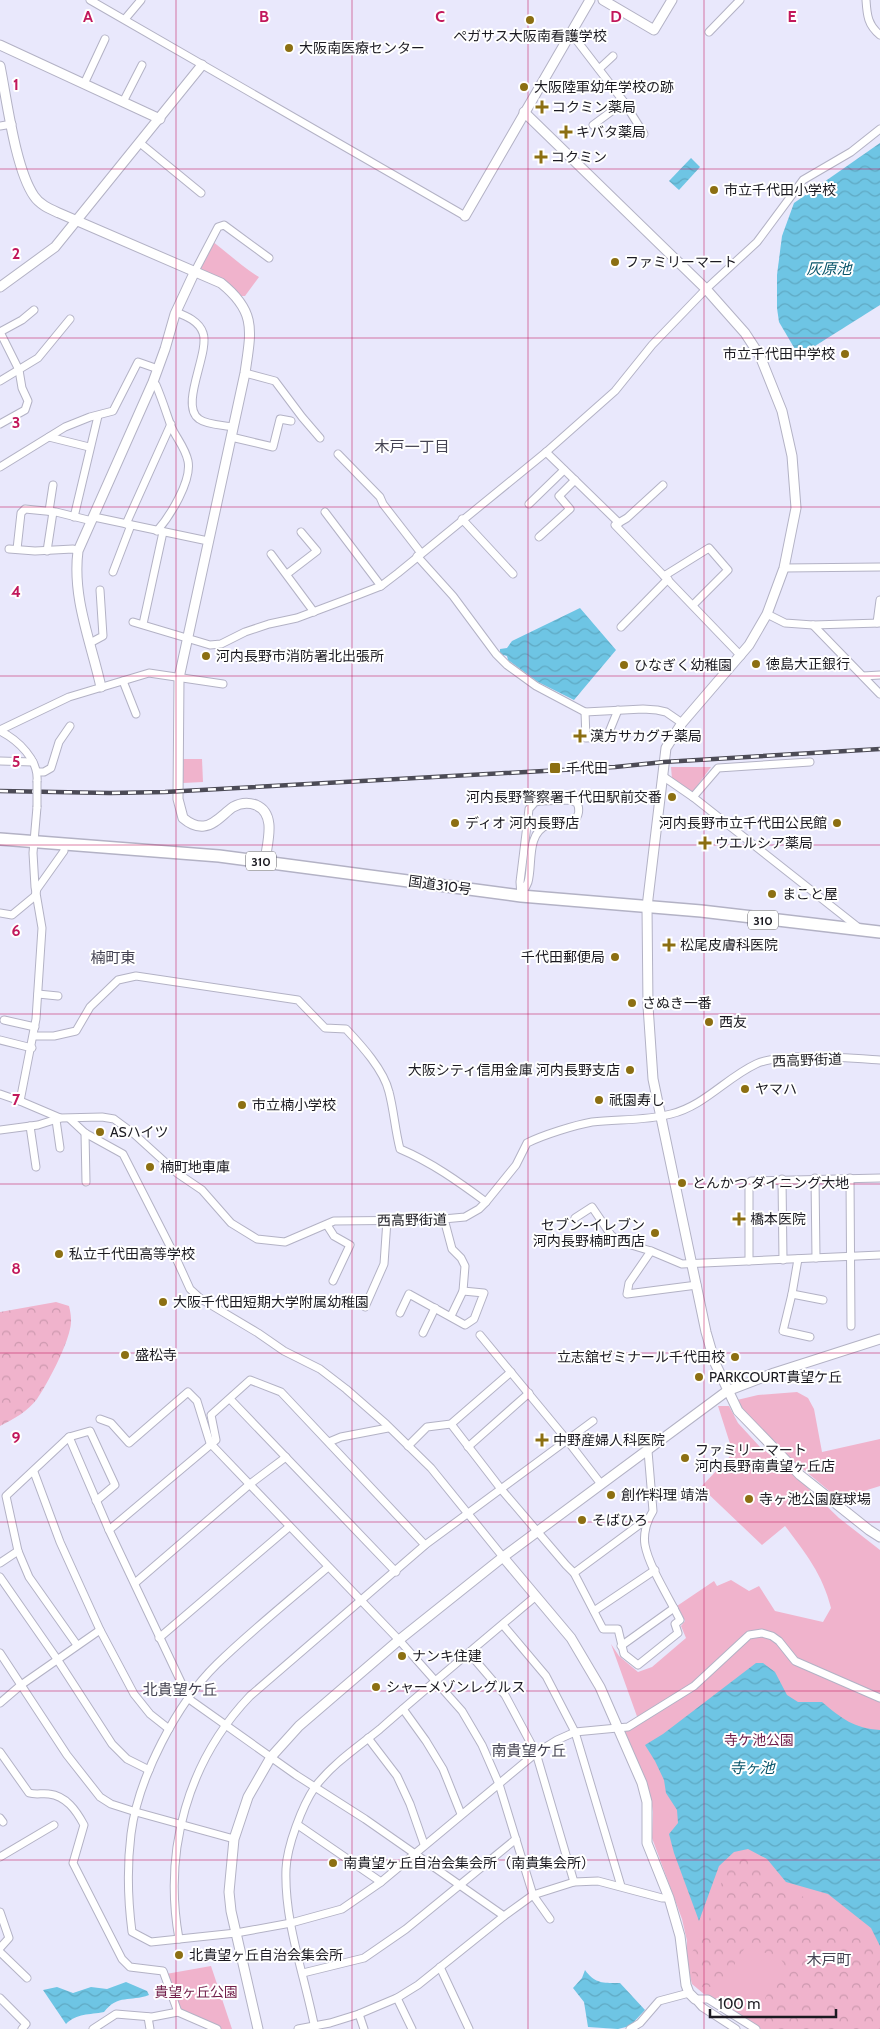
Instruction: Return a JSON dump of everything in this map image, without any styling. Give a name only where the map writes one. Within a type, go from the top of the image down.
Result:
[{"type":"highway","name":"国道310号","points":[[0,839],[266,861],[521,896],[646,907],[880,932]]},
{"type":"street","points":[[90,0],[464,216],[590,0]]},
{"type":"street","points":[[125,19],[141,0]]},
{"type":"street","points":[[603,0],[654,30],[672,0]]},
{"type":"street","points":[[709,32],[740,0]]},
{"type":"street","points":[[866,0],[867,18],[871,28],[880,35]]},
{"type":"street","points":[[570,33],[624,102],[644,134]]},
{"type":"street","points":[[84,84],[105,39]]},
{"type":"street","points":[[0,45],[160,119]]},
{"type":"street","points":[[598,69],[613,56]]},
{"type":"street","points":[[123,102],[142,64]]},
{"type":"street","points":[[0,287],[55,247],[202,65]]},
{"type":"street","points":[[0,66],[19,158],[27,182],[35,197],[45,206],[77,221],[221,283],[241,302],[247,314],[250,330],[245,373],[178,678],[178,799],[182,818],[192,824],[203,826],[212,823],[240,804],[252,804],[261,808],[267,814],[269,822],[266,861]]},
{"type":"street","points":[[592,125],[624,102]]},
{"type":"street","points":[[524,112],[706,289],[745,333],[760,356],[782,411],[792,456],[796,508],[784,568],[767,614],[749,645],[682,723],[666,748],[664,777],[646,907],[649,1024],[653,1079],[715,1363],[727,1391],[738,1411],[800,1475],[880,1537]]},
{"type":"street","points":[[0,126],[12,124]]},
{"type":"street","points":[[133,622],[210,645],[222,644],[245,632],[314,612],[381,586],[546,452],[615,391],[652,345],[706,289],[757,242],[803,180],[851,152],[880,129]]},
{"type":"street","points":[[140,143],[202,193]]},
{"type":"street","points":[[101,687],[78,591],[76,569],[78,551],[158,370],[176,312],[218,227],[224,225],[269,258]]},
{"type":"street","points":[[0,424],[25,410],[28,400],[22,388],[18,370],[0,332],[22,320],[34,310]]},
{"type":"street","points":[[176,312],[187,316],[198,324],[204,334],[204,344],[192,398],[192,410],[197,418],[202,421],[233,427]]},
{"type":"street","points":[[0,381],[38,358],[70,319]]},
{"type":"street","points":[[0,467],[77,422],[113,410],[138,362],[158,370]]},
{"type":"street","points":[[245,373],[275,381],[320,438]]},
{"type":"street","points":[[143,624],[160,531],[178,501],[189,463],[184,447],[171,424],[156,385],[153,382]]},
{"type":"street","points":[[74,517],[89,447],[98,416]]},
{"type":"street","points":[[271,455],[280,419],[291,421]]},
{"type":"street","points":[[113,572],[128,525],[171,424]]},
{"type":"street","points":[[49,437],[89,447]]},
{"type":"street","points":[[231,437],[273,446]]},
{"type":"street","points":[[546,452],[619,523]]},
{"type":"street","points":[[338,454],[382,498],[384,506],[419,554],[453,596],[482,637],[507,665],[536,686],[585,712],[657,710],[666,712],[682,723]]},
{"type":"street","points":[[529,504],[564,470]]},
{"type":"street","points":[[539,537],[570,509],[559,496],[575,480]]},
{"type":"street","points":[[47,551],[53,485]]},
{"type":"street","points":[[663,485],[615,525],[741,656]]},
{"type":"street","points":[[78,551],[73,549],[47,551],[13,549],[21,513],[25,509],[51,512],[208,541]]},
{"type":"street","points":[[325,512],[381,586]]},
{"type":"street","points":[[462,519],[513,574]]},
{"type":"street","points":[[287,574],[317,551],[301,532]]},
{"type":"street","points":[[621,627],[666,577],[709,548],[728,570],[693,605]]},
{"type":"street","points":[[271,554],[314,612]]},
{"type":"street","points":[[784,568],[880,567]]},
{"type":"street","points":[[90,643],[103,636],[100,590]]},
{"type":"street","points":[[767,614],[785,623],[812,625],[879,623],[880,600]]},
{"type":"street","points":[[812,625],[880,694]]},
{"type":"street","points":[[0,731],[48,706],[101,687],[149,673],[223,684]]},
{"type":"street","points":[[863,676],[880,675]]},
{"type":"street","points":[[123,681],[136,714]]},
{"type":"street","points":[[585,712],[586,738],[607,737],[618,710]]},
{"type":"street","points":[[38,772],[44,772],[51,768],[59,742],[70,726]]},
{"type":"street","points":[[0,731],[12,737],[33,762],[38,772],[33,853],[36,892],[42,928],[34,1036],[20,1100]]},
{"type":"street","points":[[0,761],[33,762]]},
{"type":"street","points":[[692,797],[718,768],[810,762]]},
{"type":"street","points":[[664,777],[863,931],[880,936]]},
{"type":"street","points":[[540,801],[575,801],[578,806],[578,813],[574,821],[548,824],[536,836],[528,882],[521,896],[520,882],[532,806],[540,801]]},
{"type":"street","points":[[1,915],[12,915],[35,896],[64,851],[64,844]]},
{"type":"street","points":[[34,1036],[61,1035],[76,1031],[90,1008],[118,980],[136,976],[298,1000],[325,1028],[346,1029],[370,1054],[389,1090],[393,1123],[400,1149],[419,1156],[486,1202]]},
{"type":"street","points":[[38,994],[58,996]]},
{"type":"street","points":[[4,1020],[35,1027]]},
{"type":"street","points":[[0,1040],[32,1048]]},
{"type":"street","name":"西高野街道","points":[[0,1130],[30,1126],[58,1119],[102,1117],[114,1119],[133,1133],[177,1172],[202,1190],[231,1223],[258,1239],[285,1242],[334,1221],[465,1217],[479,1209],[486,1202],[516,1165],[527,1143],[592,1122],[660,1116],[686,1110],[756,1064],[773,1060],[819,1057],[880,1060]]},
{"type":"street","points":[[0,1094],[20,1100],[58,1119],[60,1148]]},
{"type":"street","points":[[70,1119],[86,1133],[123,1154],[190,1289],[201,1299],[284,1350],[320,1369],[386,1424],[431,1468],[571,1638],[600,1687],[642,1783],[647,1802],[647,1843],[669,1898],[680,1936],[692,1996],[702,2007],[736,2029]]},
{"type":"street","points":[[30,1126],[36,1168]]},
{"type":"street","points":[[86,1133],[86,1182]]},
{"type":"street","points":[[815,1178],[816,1258]]},
{"type":"street","points":[[850,1178],[851,1326]]},
{"type":"street","points":[[749,1261],[749,1184],[755,1180],[880,1178]]},
{"type":"street","points":[[782,1179],[783,1260]]},
{"type":"street","points":[[575,1218],[592,1207],[606,1228],[618,1241],[682,1264],[880,1256]]},
{"type":"street","points":[[444,1219],[452,1249],[461,1258],[465,1266],[463,1291],[451,1316]]},
{"type":"street","points":[[365,1307],[386,1266],[388,1220]]},
{"type":"street","points":[[327,1225],[334,1236],[350,1245],[333,1281]]},
{"type":"street","points":[[650,1251],[629,1283],[627,1294],[697,1285]]},
{"type":"street","points":[[798,1259],[783,1330],[810,1337]]},
{"type":"street","points":[[400,1313],[408,1294],[466,1325],[474,1319],[484,1293],[463,1291]]},
{"type":"street","points":[[792,1294],[823,1300]]},
{"type":"street","points":[[422,1333],[435,1308]]},
{"type":"street","points":[[480,1335],[601,1484]]},
{"type":"street","points":[[258,2029],[236,1933],[229,1892],[234,1839],[248,1797],[271,1757],[299,1726],[400,1640],[538,1531],[727,1391],[774,1373],[880,1339]]},
{"type":"street","points":[[408,1446],[427,1427],[451,1424],[510,1372]]},
{"type":"street","points":[[109,1530],[210,1443],[216,1440],[211,1416],[250,1380],[281,1392],[425,1545]]},
{"type":"street","points":[[100,1419],[110,1423],[129,1443],[188,1392],[197,1400],[210,1443],[400,1640],[462,1711],[482,1745],[498,1784],[533,1895],[550,1920]]},
{"type":"street","points":[[468,1447],[529,1393]]},
{"type":"street","points":[[230,1399],[396,1572]]},
{"type":"street","points":[[180,1939],[174,1886],[180,1824],[190,1791],[206,1756],[225,1725],[250,1696],[425,1545],[593,1421]]},
{"type":"street","points":[[451,1424],[501,1489],[574,1573],[603,1629],[618,1629],[624,1654],[638,1665],[678,1633],[675,1624],[680,1620],[644,1544],[647,1519]]},
{"type":"street","points":[[329,1442],[340,1437],[388,1428]]},
{"type":"street","points":[[77,1645],[30,1577],[18,1551],[6,1496],[34,1472],[69,1437],[90,1431],[115,1485],[96,1500]]},
{"type":"street","points":[[69,1437],[109,1530],[189,1699],[504,1916]]},
{"type":"street","points":[[574,1573],[647,1519],[652,1511],[648,1451]]},
{"type":"street","points":[[134,1583],[250,1484],[286,1457]]},
{"type":"street","points":[[34,1472],[60,1542],[100,1630],[134,1694],[150,1714],[169,1729]]},
{"type":"street","points":[[159,1638],[290,1527]]},
{"type":"street","points":[[0,1563],[18,1551]]},
{"type":"street","points":[[328,1567],[216,1665],[189,1699],[169,1729],[149,1770],[131,1833],[129,1870],[132,1932],[151,1942],[236,1933],[291,1924],[342,1909],[381,1882],[460,1814],[536,1753],[575,1732],[628,1728],[694,1686],[749,1635],[762,1633],[779,1641],[795,1661],[880,1698]]},
{"type":"street","points":[[594,1611],[655,1570]]},
{"type":"street","points":[[0,1577],[57,1659],[112,1744],[127,1759],[149,1770]]},
{"type":"street","points":[[315,2027],[291,1924],[286,1868],[290,1845],[315,1787],[346,1756],[536,1596]]},
{"type":"street","points":[[621,1646],[674,1608]]},
{"type":"street","points":[[503,1624],[546,1676],[575,1732],[621,1886]]},
{"type":"street","points":[[0,1703],[21,1685],[100,1630]]},
{"type":"street","points":[[0,1653],[61,1746],[90,1787],[100,1797],[111,1804],[136,1812],[234,1839]]},
{"type":"street","points":[[469,1653],[504,1695],[536,1753],[574,1882]]},
{"type":"street","points":[[403,1709],[426,1741],[443,1770],[460,1814]]},
{"type":"street","points":[[368,1738],[397,1776],[410,1804],[424,1844]]},
{"type":"street","points":[[0,1752],[29,1793],[59,1796],[71,1805],[81,1818],[84,1825],[73,1864],[122,1959],[130,1967],[163,1971],[178,2012]]},
{"type":"street","points":[[0,1855],[54,1825]]},
{"type":"street","points":[[298,1825],[381,1882]]},
{"type":"street","points":[[303,1973],[364,1958],[406,1929],[516,1839]]},
{"type":"street","points":[[298,2029],[315,2027],[360,2014],[397,1998],[418,1985],[533,1895],[574,1882],[598,1881],[662,1898],[669,1898]]},
{"type":"street","points":[[0,1912],[9,1938],[0,1948]]},
{"type":"street","points":[[0,1952],[27,1978]]},
{"type":"street","points":[[440,1966],[469,2029]]},
{"type":"street","points":[[630,2029],[640,2023],[660,2002],[692,1996],[708,1999],[756,2029]]},
{"type":"street","points":[[0,1998],[26,2024],[22,2029]]},
{"type":"street","points":[[397,1998],[412,2029]]},
{"type":"street","points":[[93,2029],[101,2027],[116,2014],[148,2016],[178,2012],[216,2029]]},
{"type":"street","points":[[360,2014],[364,2029]]},
{"type":"street","points":[[148,2016],[150,2029]]},
{"type":"green space","points":[[212,241],[259,277],[245,296],[239,296],[196,270]]},
{"type":"green space","points":[[183,759],[202,759],[203,782],[183,783]]},
{"type":"green space","points":[[671,767],[711,767],[692,793],[672,779]]},
{"type":"green space","points":[[56,1302],[69,1306],[71,1318],[71,1326],[61,1355],[37,1399],[20,1414],[0,1426],[0,1312]]},
{"type":"green space","points":[[797,1392],[808,1398],[814,1409],[822,1452],[880,1439],[880,1486],[838,1499],[758,1429],[737,1400],[758,1395]]},
{"type":"green space","name":"寺ケ池公園","points":[[718,1406],[729,1406],[738,1423],[760,1447],[787,1468],[839,1518],[880,1550],[880,2029],[761,2029],[724,2004],[704,1994],[692,1984],[686,1960],[687,1941],[682,1919],[652,1838],[653,1812],[651,1800],[622,1733],[639,1722],[611,1644],[619,1656],[638,1672],[652,1667],[686,1638],[681,1626],[685,1621],[677,1606],[714,1581],[717,1586],[731,1580],[749,1591],[759,1586],[775,1611],[823,1622],[831,1608],[818,1574],[785,1526],[762,1545],[701,1487],[733,1453]]},
{"type":"green space","points":[[751,1857],[767,1870],[782,1889],[815,1901],[833,1903],[873,1941],[880,1954],[880,2029],[765,2029],[753,2022],[762,2008],[766,1996],[784,1975],[785,1966],[779,1956],[745,1948],[738,1957],[724,1984],[704,1988],[696,1982],[691,1970],[691,1953],[703,1938],[726,1869],[739,1858]]},
{"type":"green space","name":"貴望ヶ丘公園","points":[[211,1966],[232,2029],[220,2029],[179,2011],[166,1974]]},
{"type":"water","name":"灰原池","points":[[880,143],[880,305],[799,356],[779,322],[777,308],[777,275],[782,236],[794,203]]},
{"type":"water","points":[[691,158],[700,167],[679,190],[669,181]]},
{"type":"water","points":[[580,608],[616,650],[574,700],[538,682],[508,660],[507,656],[500,654],[500,649],[507,648],[512,641]]},
{"type":"water","name":"寺ヶ池","points":[[756,1663],[763,1663],[775,1672],[787,1695],[798,1702],[822,1702],[855,1725],[880,1730],[880,1946],[871,1928],[828,1894],[786,1882],[767,1859],[748,1849],[734,1852],[719,1866],[699,1921],[669,1834],[678,1823],[677,1810],[666,1793],[664,1780],[645,1745],[663,1734]]},
{"type":"water","points":[[585,1970],[596,1980],[605,1983],[620,1983],[645,2010],[630,2026],[618,2029],[588,2027],[584,2002],[573,1988],[582,1978]]},
{"type":"water","points":[[126,1982],[147,1991],[149,1995],[119,2001],[109,2006],[104,2012],[79,2016],[66,2024],[43,1990],[57,1987],[73,1993],[91,1987],[107,1989]]},
{"type":"railway","points":[[0,791],[165,792],[615,767],[664,762],[880,749]]},
{"type":"place","name":"ぺガサス大阪南看護学校","points":[[530,20]]},
{"type":"place","name":"大阪南医療センター","points":[[289,48]]},
{"type":"place","name":"大阪陸軍幼年学校の跡","points":[[524,87]]},
{"type":"place","name":"コクミン薬局","points":[[542,107]]},
{"type":"place","name":"キバタ薬局","points":[[566,132]]},
{"type":"place","name":"コクミン","points":[[541,157]]},
{"type":"place","name":"市立千代田小学校","points":[[714,190]]},
{"type":"place","name":"ファミリーマート","points":[[615,262]]},
{"type":"place","name":"市立千代田中学校","points":[[845,354]]},
{"type":"place","name":"河内長野市消防署北出張所","points":[[206,656]]},
{"type":"place","name":"徳島大正銀行","points":[[756,664]]},
{"type":"place","name":"ひなぎく幼稚園","points":[[624,665]]},
{"type":"place","name":"漢方サカグチ薬局","points":[[580,736]]},
{"type":"place","name":"千代田","points":[[555,768]]},
{"type":"place","name":"河内長野警察署千代田駅前交番","points":[[672,797]]},
{"type":"place","name":"ディオ 河内長野店","points":[[455,823]]},
{"type":"place","name":"河内長野市立千代田公民館","points":[[837,823]]},
{"type":"place","name":"ウエルシア薬局","points":[[705,843]]},
{"type":"place","name":"まこと屋","points":[[772,894]]},
{"type":"place","name":"松尾皮膚科医院","points":[[669,945]]},
{"type":"place","name":"千代田郵便局","points":[[615,957]]},
{"type":"place","name":"さぬき一番","points":[[632,1003]]},
{"type":"place","name":"西友","points":[[709,1022]]},
{"type":"place","name":"大阪シティ信用金庫 河内長野支店","points":[[630,1070]]},
{"type":"place","name":"ヤマハ","points":[[745,1089]]},
{"type":"place","name":"祇園寿し","points":[[599,1100]]},
{"type":"place","name":"市立楠小学校","points":[[242,1105]]},
{"type":"place","name":"ASハイツ","points":[[100,1132]]},
{"type":"place","name":"楠町地車庫","points":[[150,1167]]},
{"type":"place","name":"とんかつ ダイニング大地","points":[[682,1183]]},
{"type":"place","name":"橋本医院","points":[[739,1219]]},
{"type":"place","name":"セブン-イレブン 河内長野楠町西店","points":[[655,1233]]},
{"type":"place","name":"私立千代田高等学校","points":[[59,1254]]},
{"type":"place","name":"大阪千代田短期大学附属幼稚園","points":[[163,1302]]},
{"type":"place","name":"盛松寺","points":[[125,1355]]},
{"type":"place","name":"立志舘ゼミナール千代田校","points":[[735,1357]]},
{"type":"place","name":"PARKCOURT貴望ケ丘","points":[[699,1377]]},
{"type":"place","name":"中野産婦人科医院","points":[[542,1440]]},
{"type":"place","name":"ファミリーマート 河内長野南貴望ヶ丘店","points":[[685,1458]]},
{"type":"place","name":"創作料理 靖浩","points":[[611,1495]]},
{"type":"place","name":"寺ヶ池公園庭球場","points":[[749,1499]]},
{"type":"place","name":"そばひろ","points":[[582,1520]]},
{"type":"place","name":"ナンキ住建","points":[[402,1656]]},
{"type":"place","name":"シャーメゾンレグルス","points":[[376,1687]]},
{"type":"place","name":"南貴望ヶ丘自治会集会所（南貴集会所）","points":[[333,1863]]},
{"type":"place","name":"北貴望ヶ丘自治会集会所","points":[[179,1955]]},
{"type":"district","name":"木戸一丁目","points":[[412,447]]},
{"type":"district","name":"楠町東","points":[[113,958]]},
{"type":"district","name":"北貴望ケ丘","points":[[180,1690]]},
{"type":"district","name":"南貴望ケ丘","points":[[529,1751]]},
{"type":"district","name":"木戸町","points":[[829,1960]]}]
